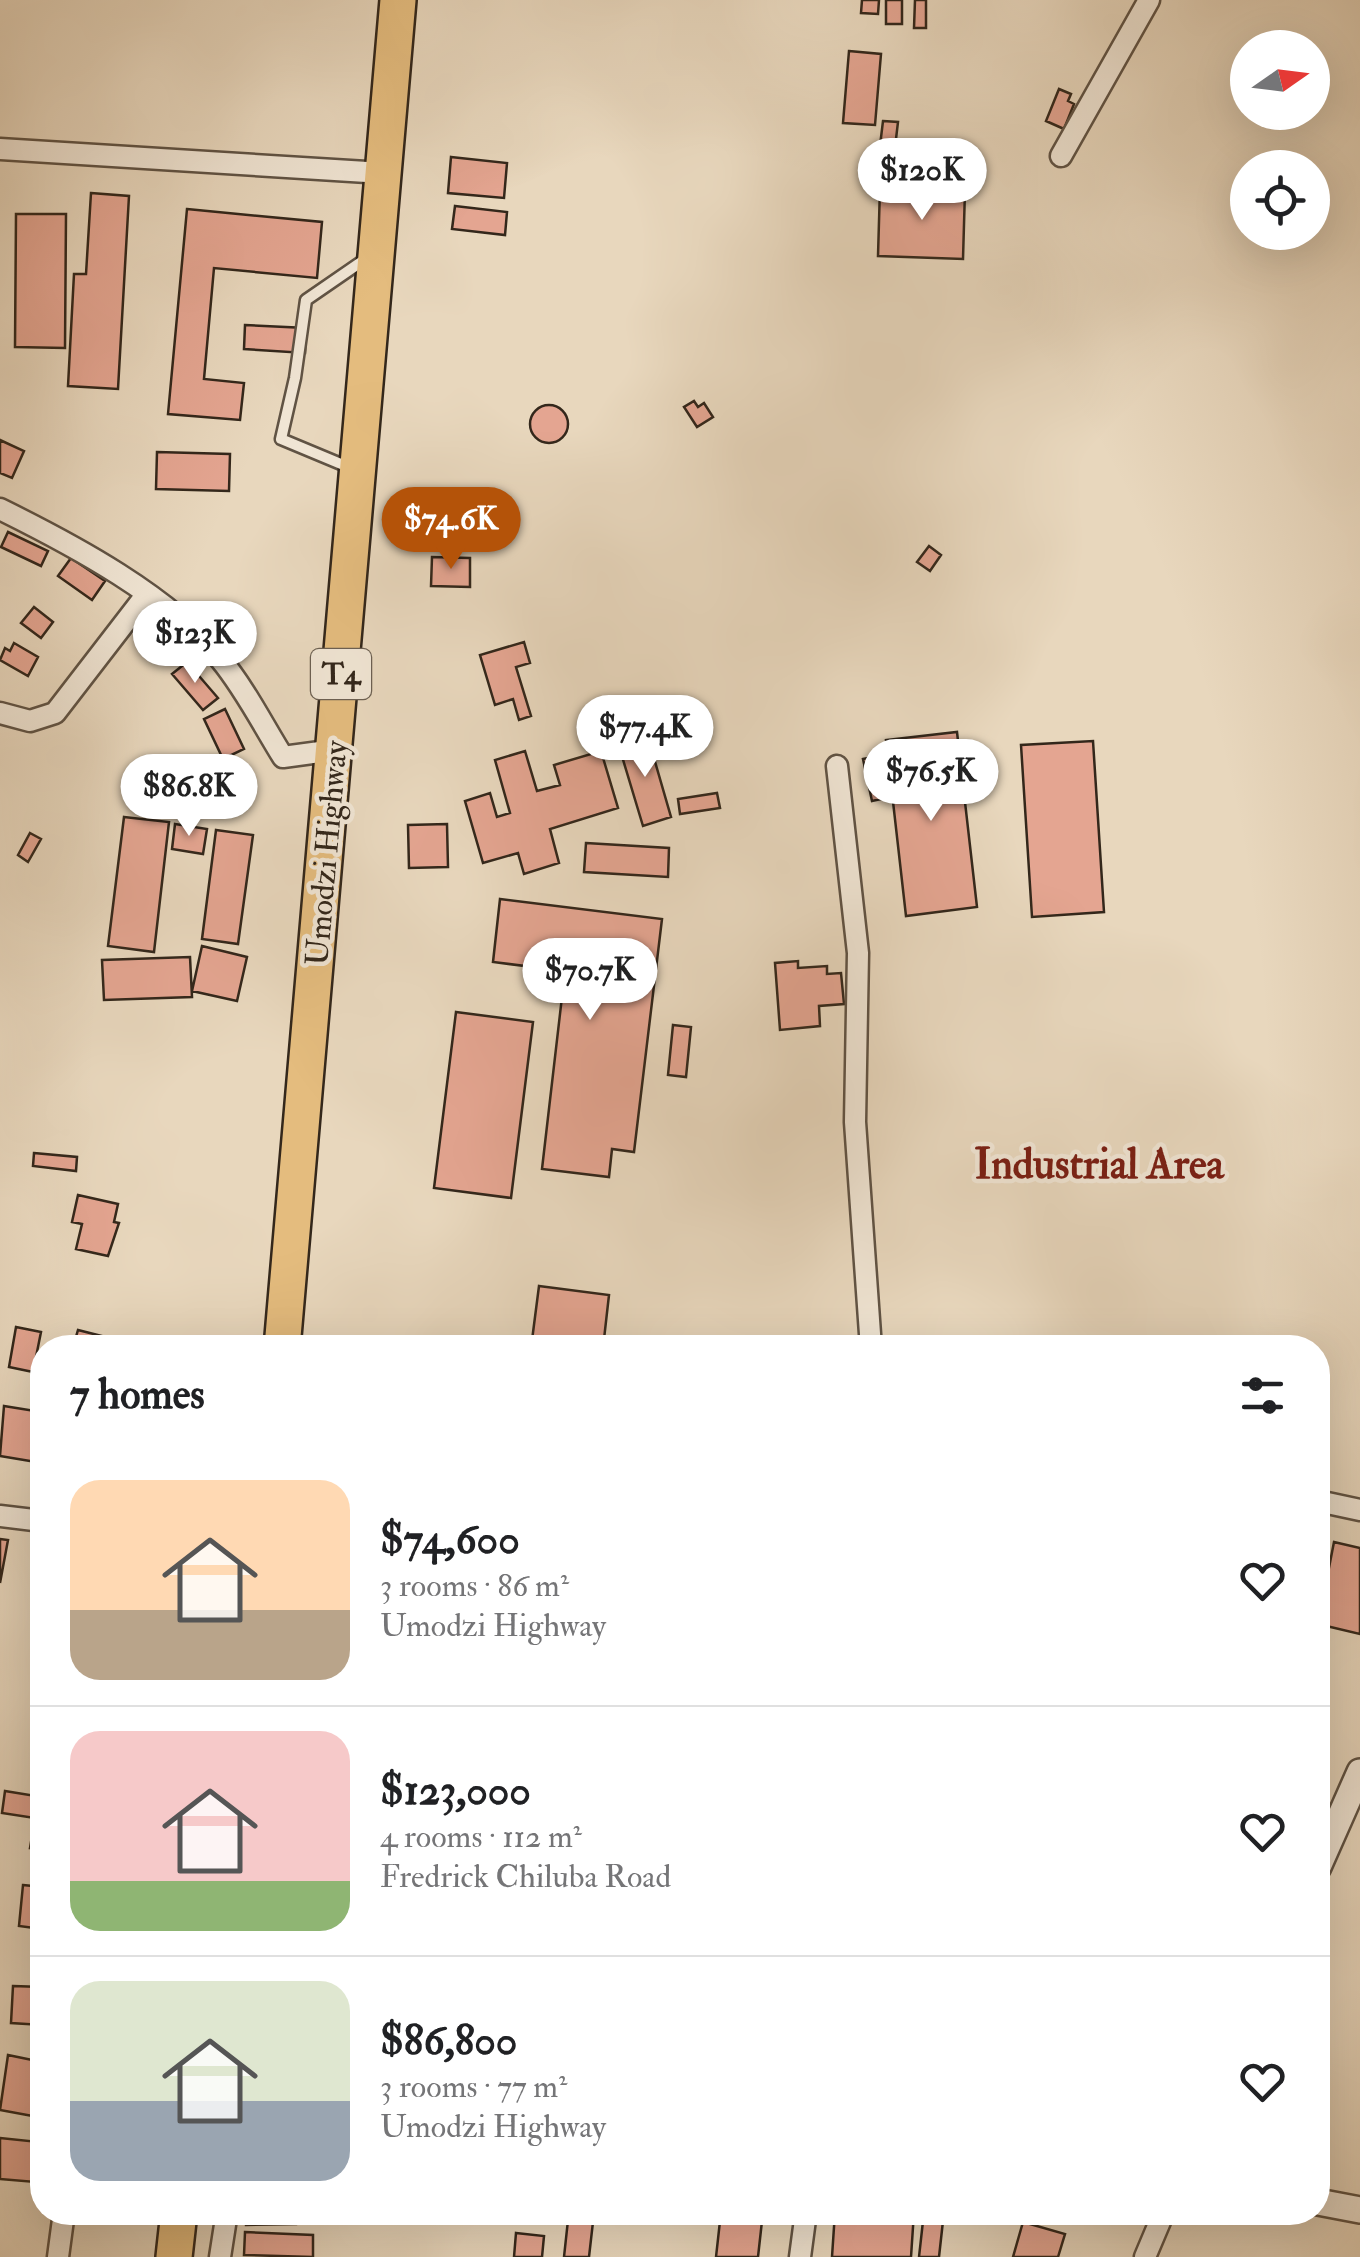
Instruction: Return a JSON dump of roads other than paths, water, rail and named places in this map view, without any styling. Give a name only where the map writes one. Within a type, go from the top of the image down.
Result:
[{"type":"highway","name":"Umodzi Highway","points":[[283,1335],[398,0]]},
{"type":"highway","points":[[174,2257],[178,2225]]},
{"type":"street","points":[[1060,156],[1150,0]]},
{"type":"street","points":[[0,149],[383,173]]},
{"type":"street","points":[[0,509],[70,544],[166,608],[221,659],[283,757],[335,750]]},
{"type":"street","points":[[0,713],[30,721],[55,713],[146,595]]},
{"type":"street","points":[[837,766],[858,953],[856,1122],[870,1335]]},
{"type":"street","points":[[1330,1504],[1360,1510]]},
{"type":"street","points":[[0,1516],[30,1520]]},
{"type":"street","points":[[1330,1840],[1360,1772]]},
{"type":"street","points":[[1330,2204],[1360,2210]]},
{"type":"street","points":[[58,2257],[62,2225]]},
{"type":"street","points":[[220,2257],[224,2225]]},
{"type":"street","points":[[800,2257],[804,2225]]},
{"type":"street","points":[[1145,2257],[1159,2225]]},
{"type":"lane","points":[[358,471],[281,440],[296,378],[306,300],[377,251]]},
{"type":"district","name":"Industrial Area","points":[[1099,1163]]}]
